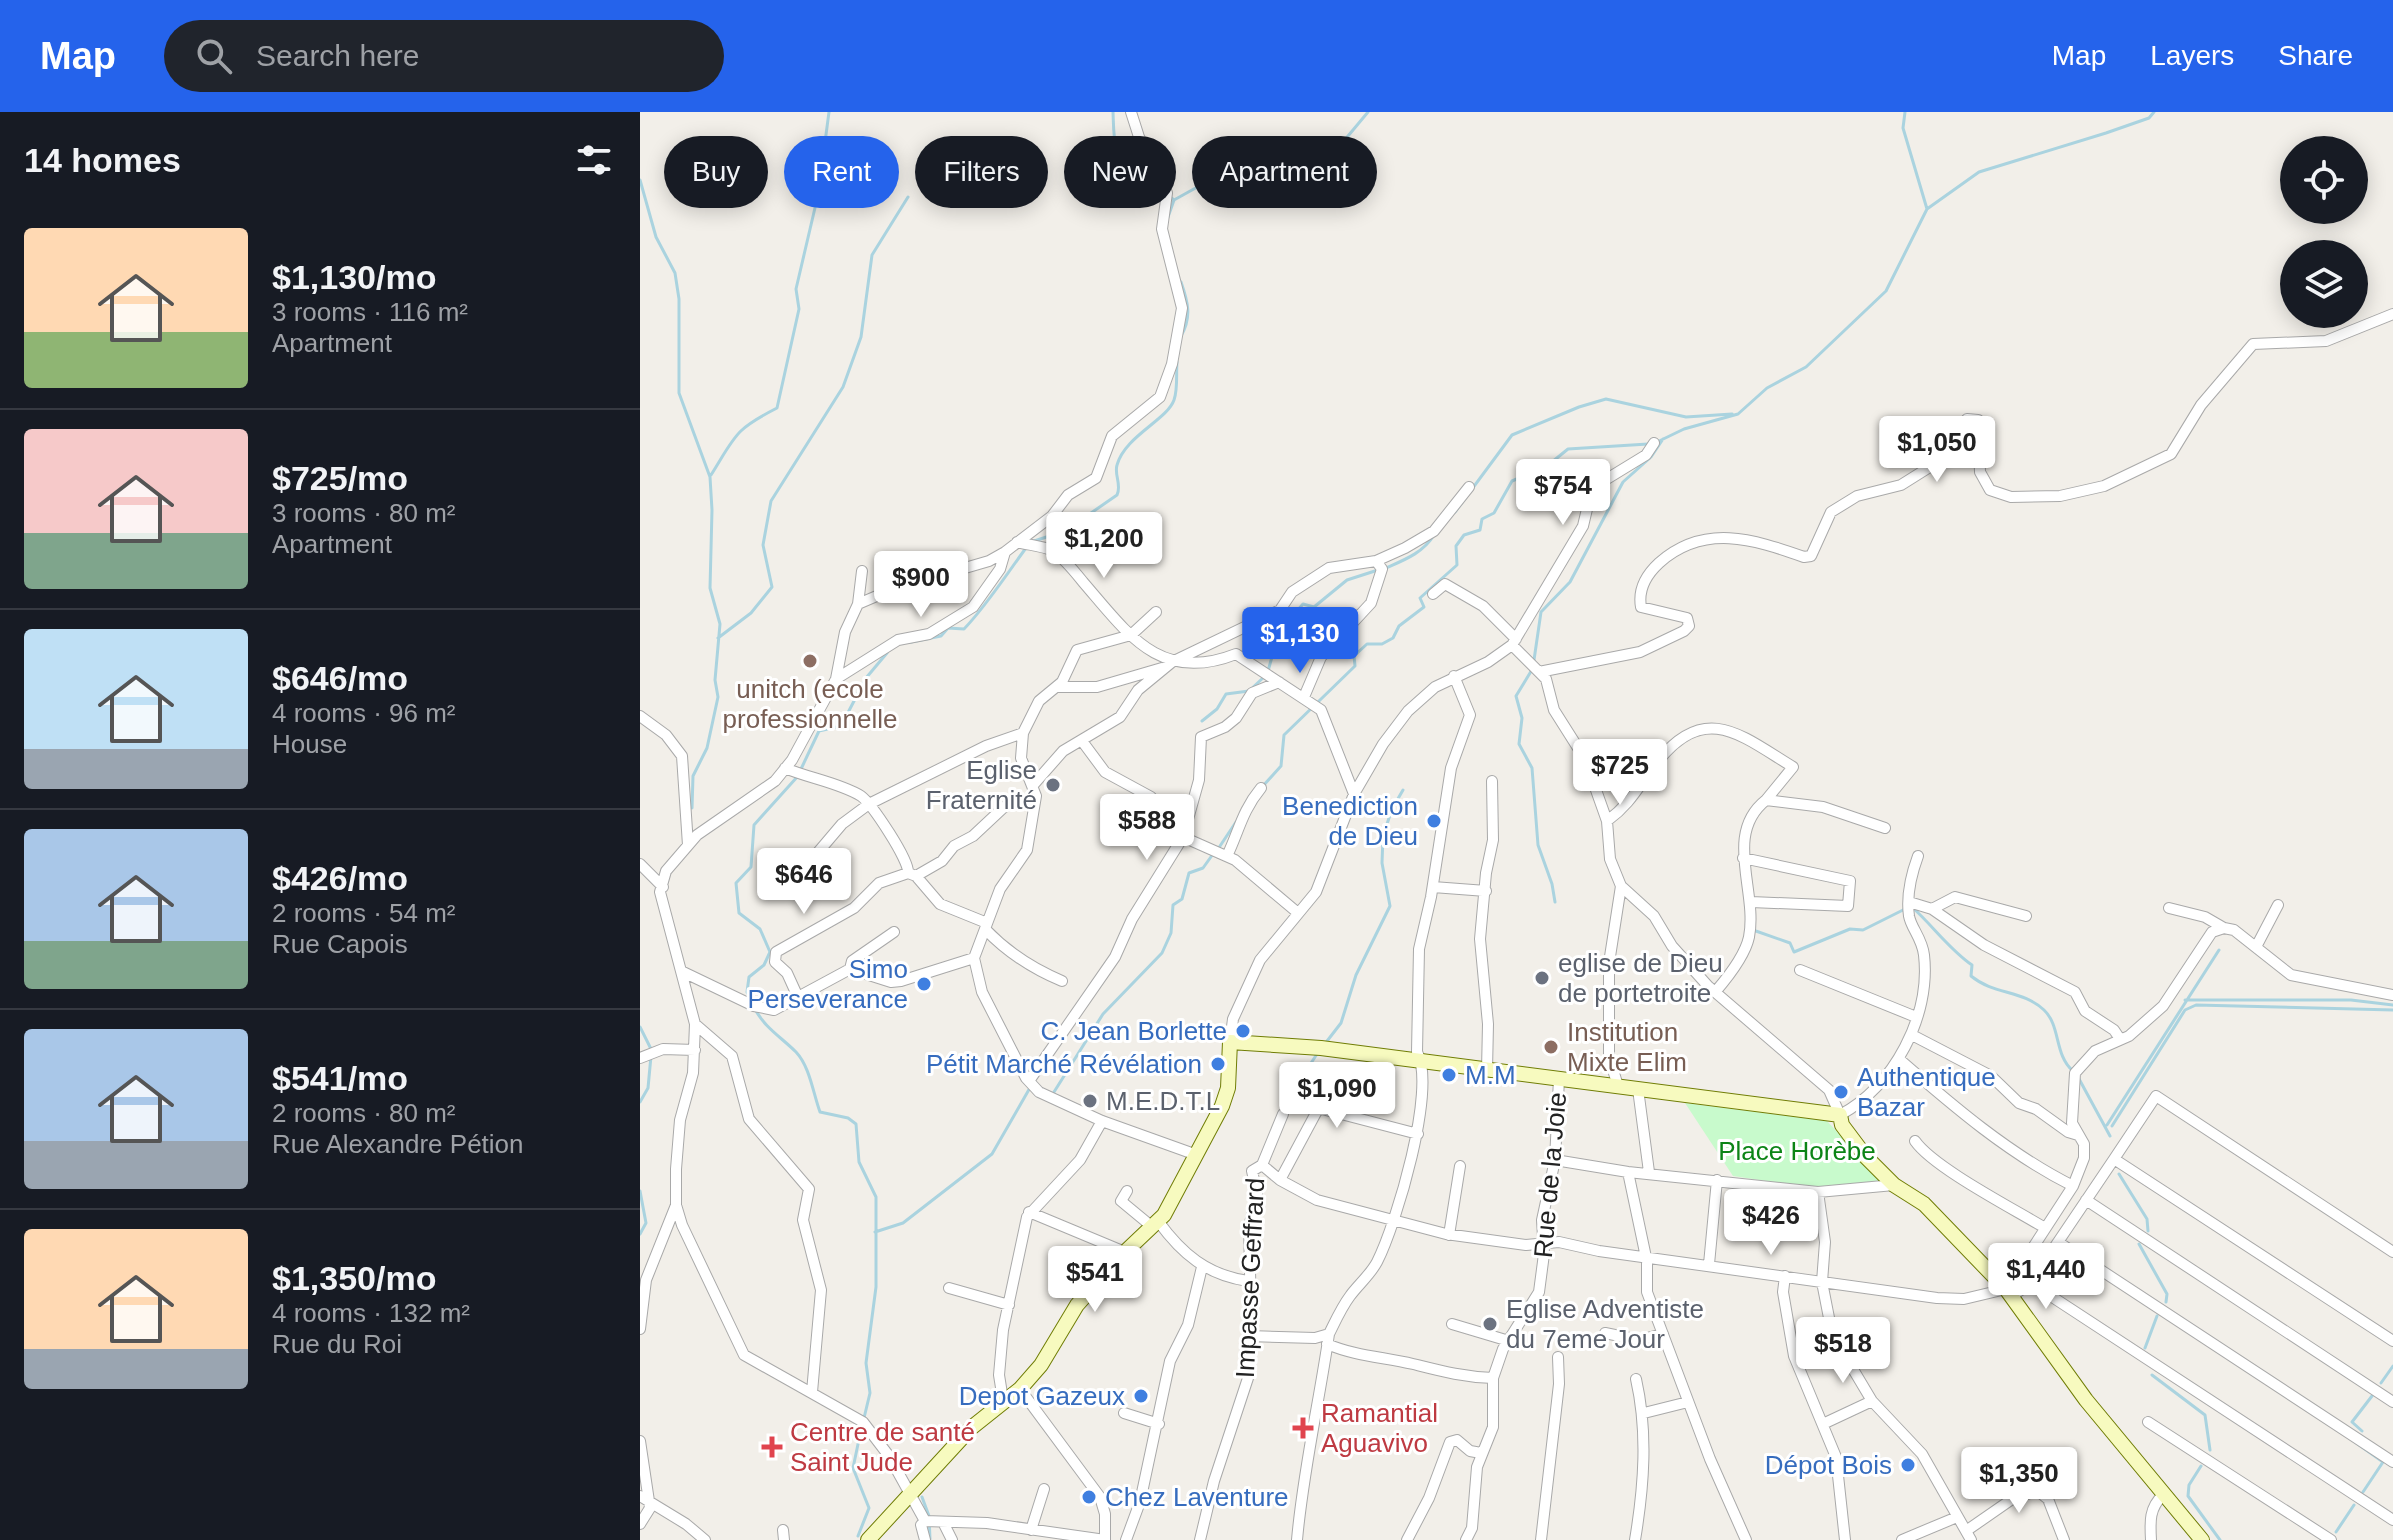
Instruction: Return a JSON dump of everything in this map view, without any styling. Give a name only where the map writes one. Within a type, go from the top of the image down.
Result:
[{"type":"street","points":[[858,604],[893,589],[989,561],[1005,552],[1052,516],[1068,495],[1096,478],[1112,436],[1160,397],[1172,364],[1182,308],[1162,229],[1167,193],[1139,137],[1131,112]]},
{"type":"street","points":[[1539,672],[1640,652],[1684,631],[1689,626],[1687,618],[1641,607],[1639,595],[1644,582],[1668,556],[1685,544],[1711,537],[1755,541],[1804,557],[1811,556],[1831,512],[1857,496],[1901,485],[1928,469],[1936,463],[1967,419],[1978,420],[1980,472],[1990,490],[2011,497],[2060,496],[2104,486],[2171,454],[2201,405],[2253,344],[2326,341],[2393,314]]},
{"type":"street","points":[[868,1540],[971,1428],[1020,1389],[1041,1365],[1077,1305],[1154,1223],[1222,1106],[1228,1088],[1233,1019],[1260,960],[1316,892],[1354,794],[1408,711],[1454,676],[1488,662],[1514,642],[1583,526],[1592,488],[1646,455],[1654,443]]},
{"type":"street","points":[[1055,687],[1097,687],[1169,664],[1280,610],[1292,592],[1319,573],[1376,561],[1434,531],[1469,487]]},
{"type":"street","points":[[1017,542],[1052,550],[1131,635],[1169,664],[1190,666],[1215,662],[1236,654],[1304,697],[1321,710],[1354,794]]},
{"type":"street","points":[[836,679],[898,640],[929,634],[973,607],[1000,569],[1005,552]]},
{"type":"street","points":[[1304,697],[1321,657],[1371,603],[1382,569],[1376,561]]},
{"type":"street","points":[[640,1329],[646,1280],[676,1205],[680,1120],[689,1092],[695,1050],[695,1024],[660,892],[666,871],[688,845],[718,818],[775,781],[785,768],[836,679],[845,632],[858,604],[862,571]]},
{"type":"street","points":[[1433,594],[1445,584],[1483,606],[1546,679],[1554,710],[1585,759],[1607,821],[1610,859],[1621,886],[1654,916],[1672,946],[1716,991],[1829,1090],[1842,1125],[1866,1157],[1894,1185],[1924,1204],[2009,1292],[2086,1400],[2202,1540]]},
{"type":"street","points":[[1035,790],[1021,758],[1023,733],[1039,701],[1062,682],[1077,650],[1131,635],[1156,612]]},
{"type":"street","points":[[1169,664],[1138,690],[1120,717],[1053,760],[1035,790],[1027,850],[1006,878],[974,958],[982,992],[1029,1081],[1051,1099],[1194,1154]]},
{"type":"street","points":[[1297,1540],[1302,1484],[1323,1390],[1328,1339],[1347,1300],[1377,1262],[1418,1134],[1422,1062],[1417,1052],[1419,949],[1433,887],[1451,768],[1470,715],[1454,676]]},
{"type":"street","points":[[1029,1081],[1110,965],[1132,919],[1183,837],[1199,780],[1201,737],[1225,727],[1236,718],[1252,693],[1279,682]]},
{"type":"street","points":[[640,716],[666,735],[682,756],[688,845]]},
{"type":"street","points":[[1607,821],[1637,795],[1658,760],[1682,736],[1707,726],[1731,732],[1793,767],[1747,820],[1743,858],[1751,902],[1745,949],[1716,991]]},
{"type":"street","points":[[795,870],[814,857],[842,824],[869,804],[986,746],[1023,733]]},
{"type":"street","points":[[1082,741],[1105,772],[1151,797],[1183,837],[1227,856],[1260,878],[1298,913]]},
{"type":"street","points":[[785,768],[859,795],[869,804],[912,875],[940,904],[986,926],[999,944],[1039,971],[1062,981]]},
{"type":"street","points":[[1487,1070],[1488,1024],[1480,939],[1486,873],[1493,840],[1492,781]]},
{"type":"street","points":[[1227,856],[1237,833],[1239,818],[1261,788]]},
{"type":"street","points":[[797,995],[787,973],[775,962],[776,952],[854,908],[879,883],[912,875],[942,861],[954,846],[985,826],[1004,807],[1035,790]]},
{"type":"street","points":[[1766,800],[1823,807],[1885,828]]},
{"type":"street","points":[[1230,1042],[1321,1048],[1840,1115],[1855,1107],[1899,1059],[1912,1035],[1924,956],[1920,934],[1909,917],[1910,879],[1918,856]]},
{"type":"street","points":[[1743,858],[1850,881],[1848,906],[1751,902]]},
{"type":"street","points":[[640,864],[663,887]]},
{"type":"street","points":[[1618,1086],[1609,1057],[1609,963],[1621,886]]},
{"type":"street","points":[[1433,887],[1486,891]]},
{"type":"street","points":[[1932,909],[1955,897],[2026,916]]},
{"type":"street","points":[[1909,902],[1932,909],[1984,945],[2075,992],[2085,1011],[2114,1030],[2120,1039]]},
{"type":"street","points":[[2256,947],[2278,905]]},
{"type":"street","points":[[2169,908],[2205,917],[2224,928]]},
{"type":"street","points":[[2009,1292],[2073,1186],[2084,1158],[2084,1144],[2072,1123],[2075,1073],[2095,1051],[2129,1036],[2163,1006],[2205,940],[2216,929],[2234,930],[2291,975],[2393,995]]},
{"type":"street","points":[[850,969],[852,961],[894,932]]},
{"type":"street","points":[[681,971],[774,1010],[850,969],[891,982],[974,958]]},
{"type":"street","points":[[1800,970],[1916,1017]]},
{"type":"street","points":[[695,1024],[732,1056],[749,1119],[809,1189],[803,1220],[819,1280],[821,1304],[812,1392]]},
{"type":"street","points":[[1912,1035],[1991,1076],[2019,1103],[2036,1109],[2078,1135]]},
{"type":"street","points":[[640,1058],[663,1049],[695,1050]]},
{"type":"street","points":[[1899,1059],[1962,1114],[2042,1171],[2073,1186]]},
{"type":"street","name":"Rue de la Joie","points":[[1466,1540],[1472,1528],[1481,1453],[1493,1427],[1490,1389],[1493,1378],[1509,1341],[1539,1292],[1544,1243],[1542,1220],[1555,1160],[1559,1079]]},
{"type":"street","points":[[1638,1089],[1649,1172]]},
{"type":"street","points":[[1262,1165],[1280,1180],[1317,1200],[1449,1235],[1526,1245],[1559,1242],[1599,1251],[1643,1254],[1822,1282],[1964,1299],[2009,1292],[2031,1283],[2156,1096],[2393,1252]]},
{"type":"street","points":[[1280,1180],[1317,1111],[1322,1109],[1418,1134]]},
{"type":"street","name":"Impasse Geffrard","points":[[1200,1540],[1214,1481],[1248,1378],[1245,1355],[1249,1336],[1249,1227],[1257,1193],[1252,1171],[1262,1165],[1283,1114]]},
{"type":"street","points":[[1003,1400],[1000,1354],[1029,1212],[1080,1160],[1102,1121]]},
{"type":"street","points":[[1915,1141],[1920,1149],[2045,1228]]},
{"type":"street","points":[[2114,1159],[2393,1341]]},
{"type":"street","points":[[1555,1160],[1628,1172],[1818,1192],[1894,1185]]},
{"type":"street","points":[[1449,1235],[1460,1166]]},
{"type":"street","points":[[1628,1172],[1647,1262],[1647,1292],[1688,1402],[1746,1540]]},
{"type":"street","points":[[1709,1264],[1717,1180]]},
{"type":"street","points":[[1127,1191],[1121,1201],[1154,1223],[1202,1267],[1248,1281]]},
{"type":"street","points":[[1818,1192],[1825,1242],[1822,1282],[1830,1323],[1841,1349],[1872,1401],[1922,1454],[1968,1536],[2015,1497],[2038,1491],[2048,1499],[2064,1540]]},
{"type":"street","points":[[2086,1200],[2393,1402]]},
{"type":"street","points":[[676,1205],[682,1225],[744,1355],[863,1422],[889,1456],[925,1521]]},
{"type":"street","points":[[1029,1212],[1125,1252]]},
{"type":"street","points":[[2058,1242],[2393,1462]]},
{"type":"street","points":[[1126,1540],[1140,1502],[1148,1452],[1159,1424],[1170,1361],[1188,1325],[1202,1267]]},
{"type":"street","points":[[1785,1276],[1783,1292],[1794,1356],[1825,1423],[1836,1457],[1845,1540]]},
{"type":"street","points":[[2031,1283],[2393,1520]]},
{"type":"street","points":[[949,1288],[1009,1305]]},
{"type":"street","points":[[1452,1324],[1509,1341]]},
{"type":"street","points":[[1605,1333],[1639,1340],[1663,1334]]},
{"type":"street","points":[[1249,1336],[1328,1339],[1349,1353],[1410,1363],[1453,1376],[1493,1378]]},
{"type":"street","points":[[1541,1540],[1559,1384],[1558,1357]]},
{"type":"street","points":[[1635,1540],[1644,1475],[1644,1413],[1636,1379]]},
{"type":"street","points":[[925,1521],[987,1523],[1101,1540],[1100,1497],[1020,1389]]},
{"type":"street","points":[[1825,1423],[1872,1401]]},
{"type":"street","points":[[1644,1413],[1688,1402]]},
{"type":"street","points":[[1124,1413],[1159,1424]]},
{"type":"street","points":[[2148,1422],[2331,1540]]},
{"type":"street","points":[[1407,1540],[1429,1498],[1450,1442],[1457,1440],[1470,1451],[1481,1453]]},
{"type":"street","points":[[640,1441],[645,1498],[650,1508],[640,1524]]},
{"type":"street","points":[[1031,1530],[1044,1489]]},
{"type":"street","points":[[2151,1540],[2150,1520],[2155,1503],[2163,1495]]},
{"type":"street","points":[[645,1498],[705,1540]]},
{"type":"street","points":[[1902,1540],[1957,1517]]},
{"type":"street","points":[[925,1521],[921,1525],[925,1540]]},
{"type":"street","points":[[943,1522],[952,1540]]},
{"type":"green space","name":"Place Horèbe","points":[[1685,1103],[1827,1121],[1886,1185],[1826,1190],[1733,1176]]},
{"type":"waterway","points":[[711,475],[737,435],[777,408],[799,309],[796,289],[818,195],[829,112]]},
{"type":"waterway","points":[[1113,112],[1114,136]]},
{"type":"waterway","points":[[1176,199],[1219,175],[1241,177],[1295,168],[1343,142],[1368,112]]},
{"type":"waterway","points":[[1905,112],[1903,128],[1927,209]]},
{"type":"waterway","points":[[1655,443],[1684,429],[1738,414],[1767,388],[1806,367],[1886,291],[1927,209],[1979,172],[2106,133],[2149,118],[2154,112]]},
{"type":"waterway","points":[[640,180],[656,237],[675,273],[679,299],[679,393],[710,477],[710,588],[720,624],[715,680],[718,697],[707,748],[693,776],[692,808]]},
{"type":"waterway","points":[[718,638],[751,613],[772,587],[763,545],[771,501],[843,387],[861,337],[872,255],[908,197]]},
{"type":"waterway","points":[[1168,217],[1171,208]]},
{"type":"waterway","points":[[1181,282],[1188,309],[1181,336]]},
{"type":"waterway","points":[[1031,542],[1065,531],[1117,495],[1116,469],[1121,455],[1128,445],[1163,415],[1174,400],[1177,362]]},
{"type":"waterway","points":[[1455,512],[1512,435],[1579,407],[1606,399],[1686,417],[1732,414]]},
{"type":"waterway","points":[[1534,660],[1541,612],[1570,582],[1623,482],[1651,457],[1663,439]]},
{"type":"waterway","points":[[1262,787],[1281,766],[1284,735],[1355,666],[1354,656],[1367,644],[1382,644],[1393,638],[1399,626],[1424,607],[1420,598],[1457,565],[1456,546],[1464,535],[1480,530],[1482,519],[1494,513],[1512,481],[1547,466],[1568,449],[1648,444]]},
{"type":"waterway","points":[[1386,568],[1419,551],[1434,535]]},
{"type":"waterway","points":[[911,642],[941,636],[948,628],[964,629],[1026,548]]},
{"type":"waterway","points":[[1268,671],[1285,611],[1296,612],[1303,604],[1314,607],[1347,580],[1378,570]]},
{"type":"waterway","points":[[801,769],[819,731],[841,726],[866,678],[887,653]]},
{"type":"waterway","points":[[1533,668],[1516,696],[1522,718],[1519,744],[1532,768],[1538,845],[1555,902]]},
{"type":"waterway","points":[[1202,721],[1217,709],[1226,694],[1249,691],[1264,677]]},
{"type":"waterway","points":[[752,1002],[747,992],[749,977],[764,965],[770,952],[760,929],[739,913],[736,883],[751,867],[754,825],[798,776]]},
{"type":"waterway","points":[[1324,1045],[1341,1023],[1356,975],[1390,906],[1382,863],[1383,836],[1392,809],[1403,790]]},
{"type":"waterway","points":[[1218,849],[1236,822]]},
{"type":"waterway","points":[[1054,1092],[1103,1014],[1162,953],[1171,933],[1173,905],[1182,899],[1189,873],[1203,868],[1213,854]]},
{"type":"waterway","points":[[1912,907],[1972,965],[1971,976],[1989,987],[2027,999],[2044,1010],[2053,1024],[2063,1057],[2073,1071]]},
{"type":"waterway","points":[[1753,930],[1790,943],[1794,952],[1850,929],[1863,930],[1907,908]]},
{"type":"waterway","points":[[2107,1125],[2219,950]]},
{"type":"waterway","points":[[2185,1000],[2351,1000],[2393,1005]]},
{"type":"waterway","points":[[2112,1126],[2185,1010],[2196,1005],[2393,1010]]},
{"type":"waterway","points":[[755,1009],[768,1027],[801,1058],[820,1112],[848,1118],[856,1124],[859,1162],[876,1197],[876,1287],[866,1363],[870,1393],[864,1418]]},
{"type":"waterway","points":[[640,1027],[651,1049]]},
{"type":"waterway","points":[[1290,1095],[1317,1054]]},
{"type":"waterway","points":[[640,1102],[648,1088],[651,1056]]},
{"type":"waterway","points":[[2078,1077],[2110,1136]]},
{"type":"waterway","points":[[875,1232],[903,1223],[992,1154],[1031,1086]]},
{"type":"waterway","points":[[2119,1174],[2147,1219],[2148,1231]]},
{"type":"waterway","points":[[640,1191],[646,1223],[640,1234]]},
{"type":"waterway","points":[[2139,1244],[2167,1294],[2166,1302]]},
{"type":"waterway","points":[[2145,1348],[2157,1316]]},
{"type":"waterway","points":[[2381,1383],[2393,1366]]},
{"type":"waterway","points":[[2152,1375],[2205,1415],[2210,1450]]},
{"type":"waterway","points":[[2362,1431],[2352,1422],[2372,1396]]},
{"type":"waterway","points":[[858,1536],[869,1508],[853,1468],[862,1425]]},
{"type":"waterway","points":[[2355,1442],[2383,1462],[2363,1492]]},
{"type":"waterway","points":[[2201,1466],[2189,1485],[2188,1496],[2220,1540]]},
{"type":"waterway","points":[[922,1497],[929,1516],[930,1539]]},
{"type":"waterway","points":[[2336,1532],[2354,1505]]},
{"type":"place","name":"unitch (ecole professionnelle","points":[[810,661]]},
{"type":"place","name":"Eglise Fraternité","points":[[1053,785]]},
{"type":"place","name":"Benediction de Dieu","points":[[1434,821]]},
{"type":"place","name":"eglise de Dieu de portetroite","points":[[1542,978]]},
{"type":"place","name":"Simo Perseverance","points":[[924,984]]},
{"type":"place","name":"C. Jean Borlette","points":[[1243,1031]]},
{"type":"place","name":"Institution Mixte Elim","points":[[1551,1047]]},
{"type":"place","name":"Pétit Marché Révélation","points":[[1218,1064]]},
{"type":"place","name":"M.M","points":[[1449,1075]]},
{"type":"place","name":"Authentique Bazar","points":[[1841,1092]]},
{"type":"place","name":"M.E.D.T.L","points":[[1090,1101]]},
{"type":"place","name":"Eglise Adventiste du 7eme Jour","points":[[1490,1324]]},
{"type":"place","name":"Depot Gazeux","points":[[1141,1396]]},
{"type":"place","name":"Ramantial Aguavivo","points":[[1303,1428]]},
{"type":"place","name":"Centre de santé Saint Jude","points":[[772,1447]]},
{"type":"place","name":"Dépot Bois","points":[[1908,1465]]},
{"type":"place","name":"Chez Laventure","points":[[1089,1497]]}]
